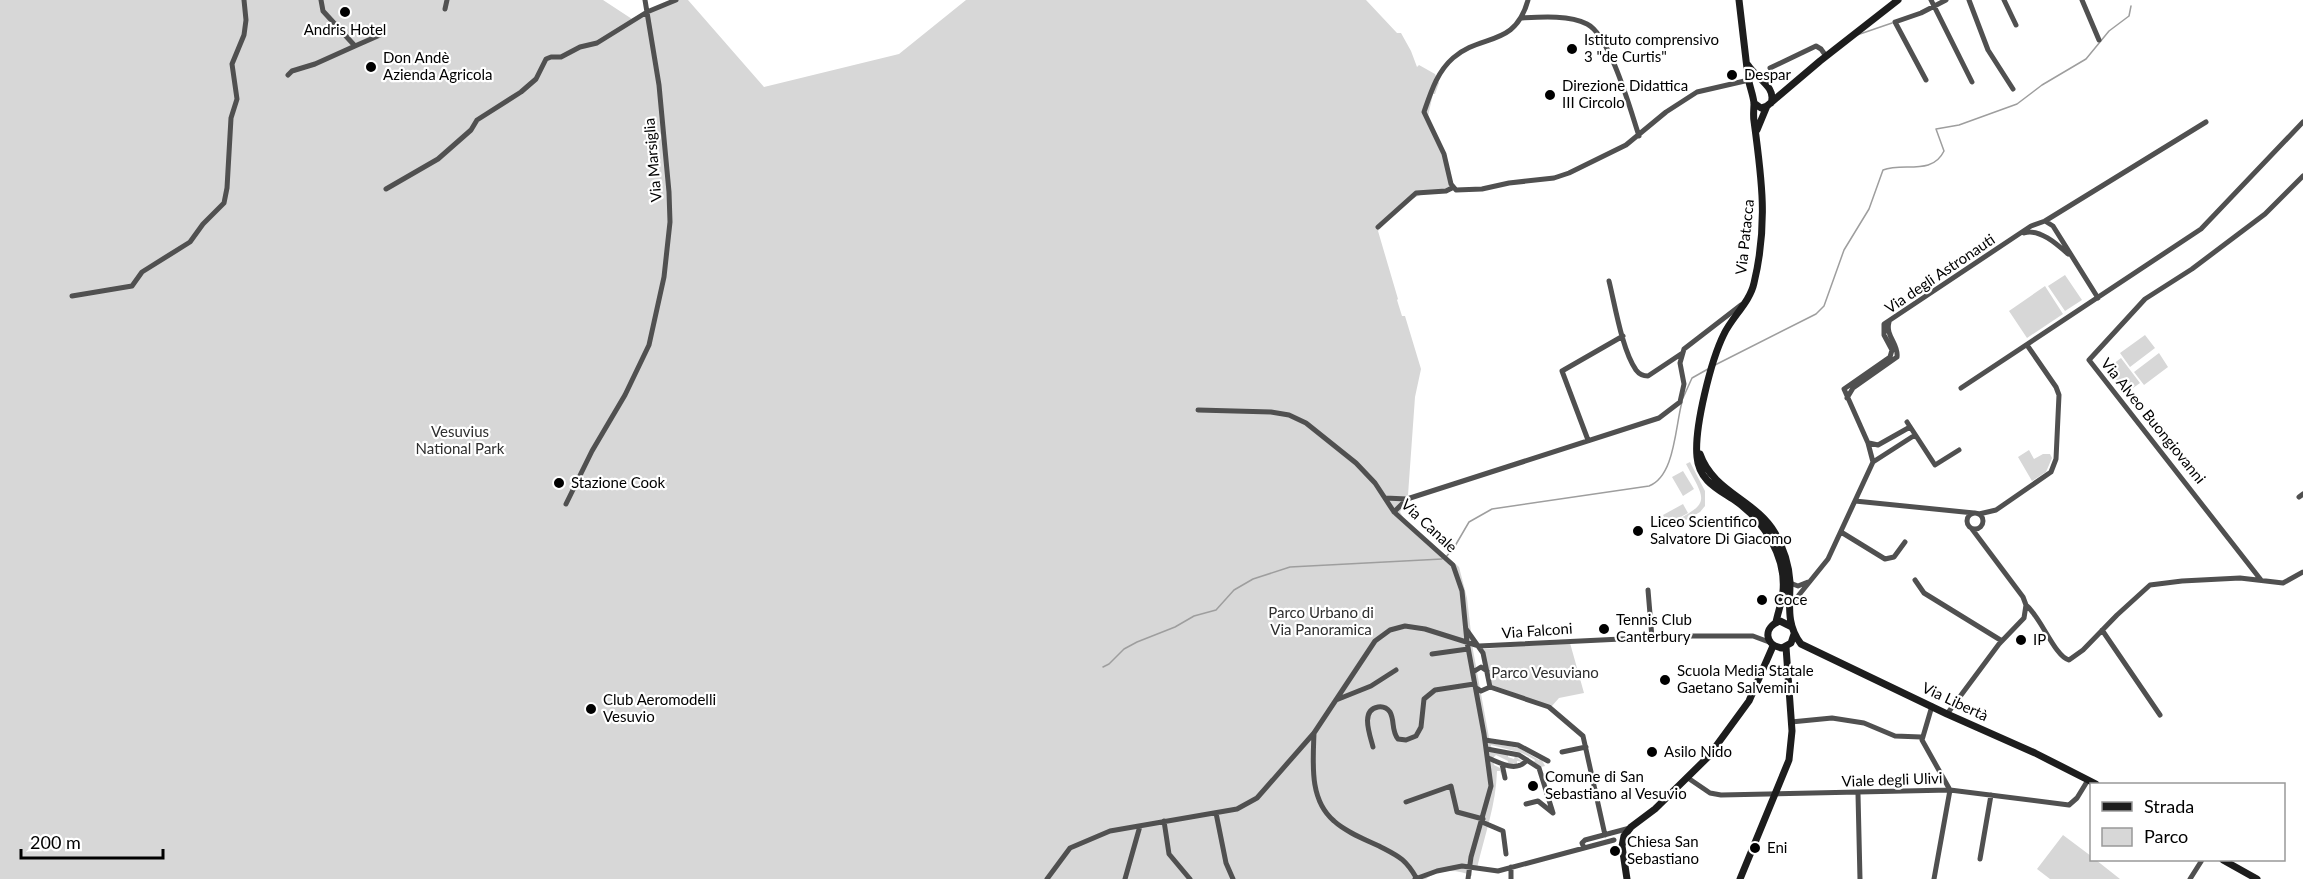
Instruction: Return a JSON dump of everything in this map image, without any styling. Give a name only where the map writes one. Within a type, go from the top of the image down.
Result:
[{"type":"street","points":[[72,296],[132,286],[142,272],[190,242],[202,225],[224,203],[228,188],[231,118],[237,99],[232,64],[244,34],[246,20],[244,0]]},
{"type":"street","points":[[321,0],[323,11],[355,46]]},
{"type":"street","points":[[445,9],[447,0]]},
{"type":"street","name":"Via Marsiglia","points":[[566,504],[592,451],[614,416],[649,345],[664,278],[670,222],[663,126],[645,0]]},
{"type":"street","points":[[386,189],[438,159],[471,130],[477,120],[521,92],[536,79],[546,59],[561,57],[580,47],[597,43],[647,12],[676,0]]},
{"type":"street","points":[[1452,188],[1444,154],[1424,112],[1435,82],[1454,57],[1510,31],[1522,18],[1528,0]]},
{"type":"street","points":[[1738,0],[1747,63],[1752,78],[1751,92],[1754,103],[1761,108],[1769,105],[1826,56],[1898,0]]},
{"type":"street","points":[[1926,80],[1895,22],[1932,3],[1946,0]]},
{"type":"street","points":[[1969,0],[1988,50],[2013,89]]},
{"type":"street","points":[[2004,0],[2016,25]]},
{"type":"street","points":[[2082,0],[2098,40]]},
{"type":"street","points":[[1932,3],[1972,82]]},
{"type":"street","points":[[1522,18],[1565,19],[1587,24],[1595,30],[1621,81],[1639,136]]},
{"type":"street","points":[[288,75],[292,71],[315,64],[380,35]]},
{"type":"street","points":[[1770,68],[1816,46],[1826,56]]},
{"type":"street","points":[[1378,227],[1416,193],[1446,191],[1452,188],[1464,191],[1554,178],[1610,154],[1639,136],[1666,112],[1697,92],[1752,78],[1779,90],[1788,88]]},
{"type":"street","points":[[1751,92],[1756,86],[1766,85]]},
{"type":"street","points":[[1756,132],[1773,95],[1766,85]]},
{"type":"street","name":"Via Patacca","points":[[1696,440],[1713,366],[1725,332],[1754,285],[1764,215],[1754,103]]},
{"type":"street","name":"Via degli Astronauti","points":[[1868,443],[1844,389],[1892,354],[1883,331],[1884,324],[2037,223],[2045,221],[2206,122]]},
{"type":"street","points":[[1961,388],[2201,229],[2303,122]]},
{"type":"street","name":"Via Alveo Buongiovanni","points":[[2261,580],[2089,360],[2145,299],[2192,269],[2265,214],[2303,176]]},
{"type":"street","points":[[2045,221],[2053,226],[2098,298]]},
{"type":"street","points":[[2023,233],[2031,231],[2038,233],[2071,256]]},
{"type":"street","points":[[1609,281],[1623,336],[1636,371],[1642,376],[1648,376],[1681,354],[1684,349],[1744,303]]},
{"type":"street","points":[[1588,440],[1562,371],[1623,336]]},
{"type":"street","points":[[1972,529],[1979,529],[1996,510],[2048,475],[2055,464],[2059,395],[2027,345]]},
{"type":"street","points":[[1385,498],[1407,500],[1659,418],[1680,402],[1684,384],[1680,363],[1681,354]]},
{"type":"street","name":"Via Canale","points":[[1198,410],[1271,412],[1289,415],[1320,433],[1356,463],[1394,512],[1445,558],[1457,572],[1462,591],[1467,642],[1491,786],[1467,879]]},
{"type":"street","points":[[1873,462],[1868,443],[1878,445],[1908,424],[1935,465],[1959,450]]},
{"type":"street","points":[[1789,606],[1828,558],[1873,462],[1916,435]]},
{"type":"street","points":[[1696,440],[1702,460],[1713,478],[1756,511],[1774,531],[1785,557],[1790,583],[1790,626],[1794,634],[1787,646],[1791,722],[1789,760],[1740,879]]},
{"type":"street","points":[[1627,879],[1622,843],[1624,836],[1632,827],[1647,817],[1708,757],[1749,701],[1771,644],[1767,635],[1769,628],[1776,622],[1783,592],[1781,566],[1775,548],[1749,512],[1708,482],[1698,465],[1696,440]]},
{"type":"street","points":[[1886,441],[1892,446],[1889,450]]},
{"type":"street","points":[[1394,512],[1407,500]]},
{"type":"street","points":[[1855,501],[1976,513]]},
{"type":"street","points":[[1967,522],[1970,515],[1996,510]]},
{"type":"street","points":[[1956,511],[1967,522],[2023,597],[2026,605],[2039,619],[2064,660],[2075,658],[2140,593],[2154,584],[2223,578],[2285,583],[2303,572]]},
{"type":"street","points":[[1976,513],[1983,524],[1982,543]]},
{"type":"street","points":[[1841,532],[1885,559],[1894,557],[1905,542]]},
{"type":"street","points":[[1916,580],[1923,593],[2002,641]]},
{"type":"street","points":[[1790,583],[1798,586],[1809,581]]},
{"type":"street","points":[[1648,590],[1652,638]]},
{"type":"street","points":[[1947,714],[2002,641],[2024,618],[2026,605]]},
{"type":"street","points":[[1776,622],[1784,622],[1790,626]]},
{"type":"street","name":"Via Falconi","points":[[1047,879],[1070,848],[1110,831],[1237,809],[1257,798],[1314,733],[1375,641],[1390,630],[1401,626],[1417,627],[1479,646],[1754,636],[1771,644]]},
{"type":"street","name":"Via Falconi","points":[[1754,636],[1769,628]]},
{"type":"street","points":[[1466,629],[1479,646],[1485,660],[1490,687]]},
{"type":"street","points":[[2102,630],[2160,715]]},
{"type":"street","name":"Via Libertà","points":[[1794,634],[1801,644],[1947,714],[2035,753],[2094,783]]},
{"type":"street","points":[[1771,644],[1787,646],[1801,644]]},
{"type":"street","points":[[1432,654],[1469,650],[1479,646]]},
{"type":"street","points":[[1472,664],[1479,665],[1485,660]]},
{"type":"street","points":[[1473,672],[1481,667],[1487,671]]},
{"type":"street","points":[[1336,700],[1368,688],[1396,670]]},
{"type":"street","points":[[1373,747],[1367,716],[1370,710],[1383,706],[1389,710],[1394,734],[1398,739],[1406,740],[1416,736],[1421,727],[1424,699],[1435,690],[1475,686],[1481,691],[1490,687],[1549,707],[1583,736],[1605,835],[1622,843]]},
{"type":"street","points":[[1932,706],[1922,736],[1950,790],[1934,879]]},
{"type":"street","points":[[1791,722],[1832,718],[1864,723],[1895,736],[1922,736]]},
{"type":"street","points":[[1314,733],[1313,775],[1324,810],[1335,822],[1400,856],[1416,879],[1437,871],[1462,866],[1498,871],[1614,840]]},
{"type":"street","points":[[1485,740],[1518,745],[1548,761]]},
{"type":"street","points":[[1562,752],[1586,747]]},
{"type":"street","points":[[1486,749],[1519,755],[1539,768],[1554,813],[1552,814],[1538,801]]},
{"type":"street","points":[[1488,758],[1502,764],[1518,766],[1527,760]]},
{"type":"street","points":[[1502,764],[1504,778]]},
{"type":"street","name":"Viale degli Ulivi","points":[[1688,778],[1715,795],[1858,794],[1950,790],[2070,805],[2088,780]]},
{"type":"street","points":[[1526,804],[1538,801],[1542,797],[1544,784]]},
{"type":"street","points":[[1406,802],[1451,786],[1457,812],[1503,831],[1506,854]]},
{"type":"street","points":[[1858,794],[1860,879]]},
{"type":"street","points":[[1980,859],[1991,795]]},
{"type":"street","points":[[1216,813],[1226,863],[1233,879]]},
{"type":"street","points":[[1164,821],[1169,854],[1190,879]]},
{"type":"street","points":[[1125,879],[1140,826]]},
{"type":"street","points":[[1584,848],[1582,843],[1585,840],[1632,827]]},
{"type":"street","points":[[2190,879],[2201,861]]},
{"type":"street","points":[[2225,861],[2256,879]]},
{"type":"street","points":[[1511,867],[1511,879]]},
{"type":"green space","name":"Vesuvius National Park","points":[[0,0],[603,0],[632,19],[674,0],[688,0],[764,87],[899,54],[966,0],[1366,0],[1397,33],[1401,33],[1417,67],[1419,65],[1435,74],[1439,83],[1433,94],[1428,116],[1453,185],[1449,191],[1426,193],[1409,201],[1378,231],[1397,300],[1402,316],[1405,316],[1421,369],[1415,397],[1408,495],[1400,512],[1404,519],[1459,567],[1467,598],[1473,650],[1490,743],[1519,748],[1539,760],[1541,758],[1545,766],[1541,767],[1534,762],[1535,760],[1522,753],[1491,745],[1492,752],[1508,754],[1508,757],[1514,759],[1515,756],[1523,762],[1517,761],[1517,765],[1507,765],[1508,761],[1496,755],[1493,758],[1494,765],[1500,768],[1502,776],[1500,771],[1497,771],[1490,820],[1477,868],[1472,869],[1472,876],[1448,871],[1437,873],[1426,879],[0,879]]},
{"type":"green space","points":[[2065,275],[2082,300],[2065,311],[2048,286]]},
{"type":"green space","points":[[2045,286],[2063,314],[2027,338],[2009,311]]},
{"type":"green space","points":[[2145,335],[2155,348],[2130,367],[2120,353]]},
{"type":"green space","points":[[2159,353],[2168,367],[2144,385],[2134,372]]},
{"type":"green space","points":[[2121,358],[2140,383],[2126,393],[2108,368]]},
{"type":"green space","points":[[2029,450],[2034,459],[2043,454],[2050,454],[2052,458],[2046,472],[2032,481],[2018,457]]},
{"type":"green space","points":[[1690,462],[1705,491],[1705,506],[1700,512],[1672,528],[1670,524],[1692,511],[1701,500],[1701,494],[1686,464]]},
{"type":"green space","points":[[1683,471],[1694,489],[1683,496],[1672,477]]},
{"type":"green space","points":[[1683,504],[1688,513],[1668,524],[1663,515]]},
{"type":"green space","name":"Parco Vesuviano","points":[[1570,643],[1584,693],[1559,698],[1551,707],[1492,686],[1484,649]]},
{"type":"green space","points":[[2063,835],[2090,855],[2090,861],[2097,861],[2120,879],[2050,879],[2037,869]]},
{"type":"waterway","points":[[1715,365],[1816,314],[1824,306],[1844,250],[1869,209],[1883,170],[1925,166],[1939,159],[1944,151],[1936,129],[1959,125],[2017,104],[2042,85],[2086,59],[2109,31],[2129,16],[2131,6]]},
{"type":"waterway","points":[[1857,35],[1892,23]]},
{"type":"waterway","points":[[1683,398],[1692,378],[1708,369]]},
{"type":"waterway","points":[[1446,557],[1469,522],[1492,509],[1649,486],[1658,481],[1673,450],[1682,402]]},
{"type":"waterway","points":[[1103,667],[1124,649],[1137,642],[1175,627],[1194,616],[1216,610],[1234,590],[1253,579],[1290,567],[1442,559]]},
{"type":"place","name":"Andris Hotel","points":[[345,12]]},
{"type":"place","name":"Istituto comprensivo 3 \"de Curtis\"","points":[[1572,49]]},
{"type":"place","name":"Don Andè Azienda Agricola","points":[[371,67]]},
{"type":"place","name":"Despar","points":[[1732,75]]},
{"type":"place","name":"Direzione Didattica III Circolo","points":[[1550,95]]},
{"type":"place","name":"Stazione Cook","points":[[559,483]]},
{"type":"place","name":"Liceo Scientifico Salvatore Di Giacomo","points":[[1638,531]]},
{"type":"place","name":"Coce","points":[[1762,600]]},
{"type":"place","name":"Tennis Club Canterbury","points":[[1604,629]]},
{"type":"place","name":"IP","points":[[2021,640]]},
{"type":"place","name":"Scuola Media Statale Gaetano Salvemini","points":[[1665,680]]},
{"type":"place","name":"Club Aeromodelli Vesuvio","points":[[591,709]]},
{"type":"place","name":"Asilo Nido","points":[[1652,752]]},
{"type":"place","name":"Comune di San Sebastiano al Vesuvio","points":[[1533,786]]},
{"type":"place","name":"Eni","points":[[1755,848]]},
{"type":"place","name":"Chiesa San Sebastiano","points":[[1615,851]]},
{"type":"park label","name":"Parco Urbano di Via Panoramica","points":[[1321,622]]}]
